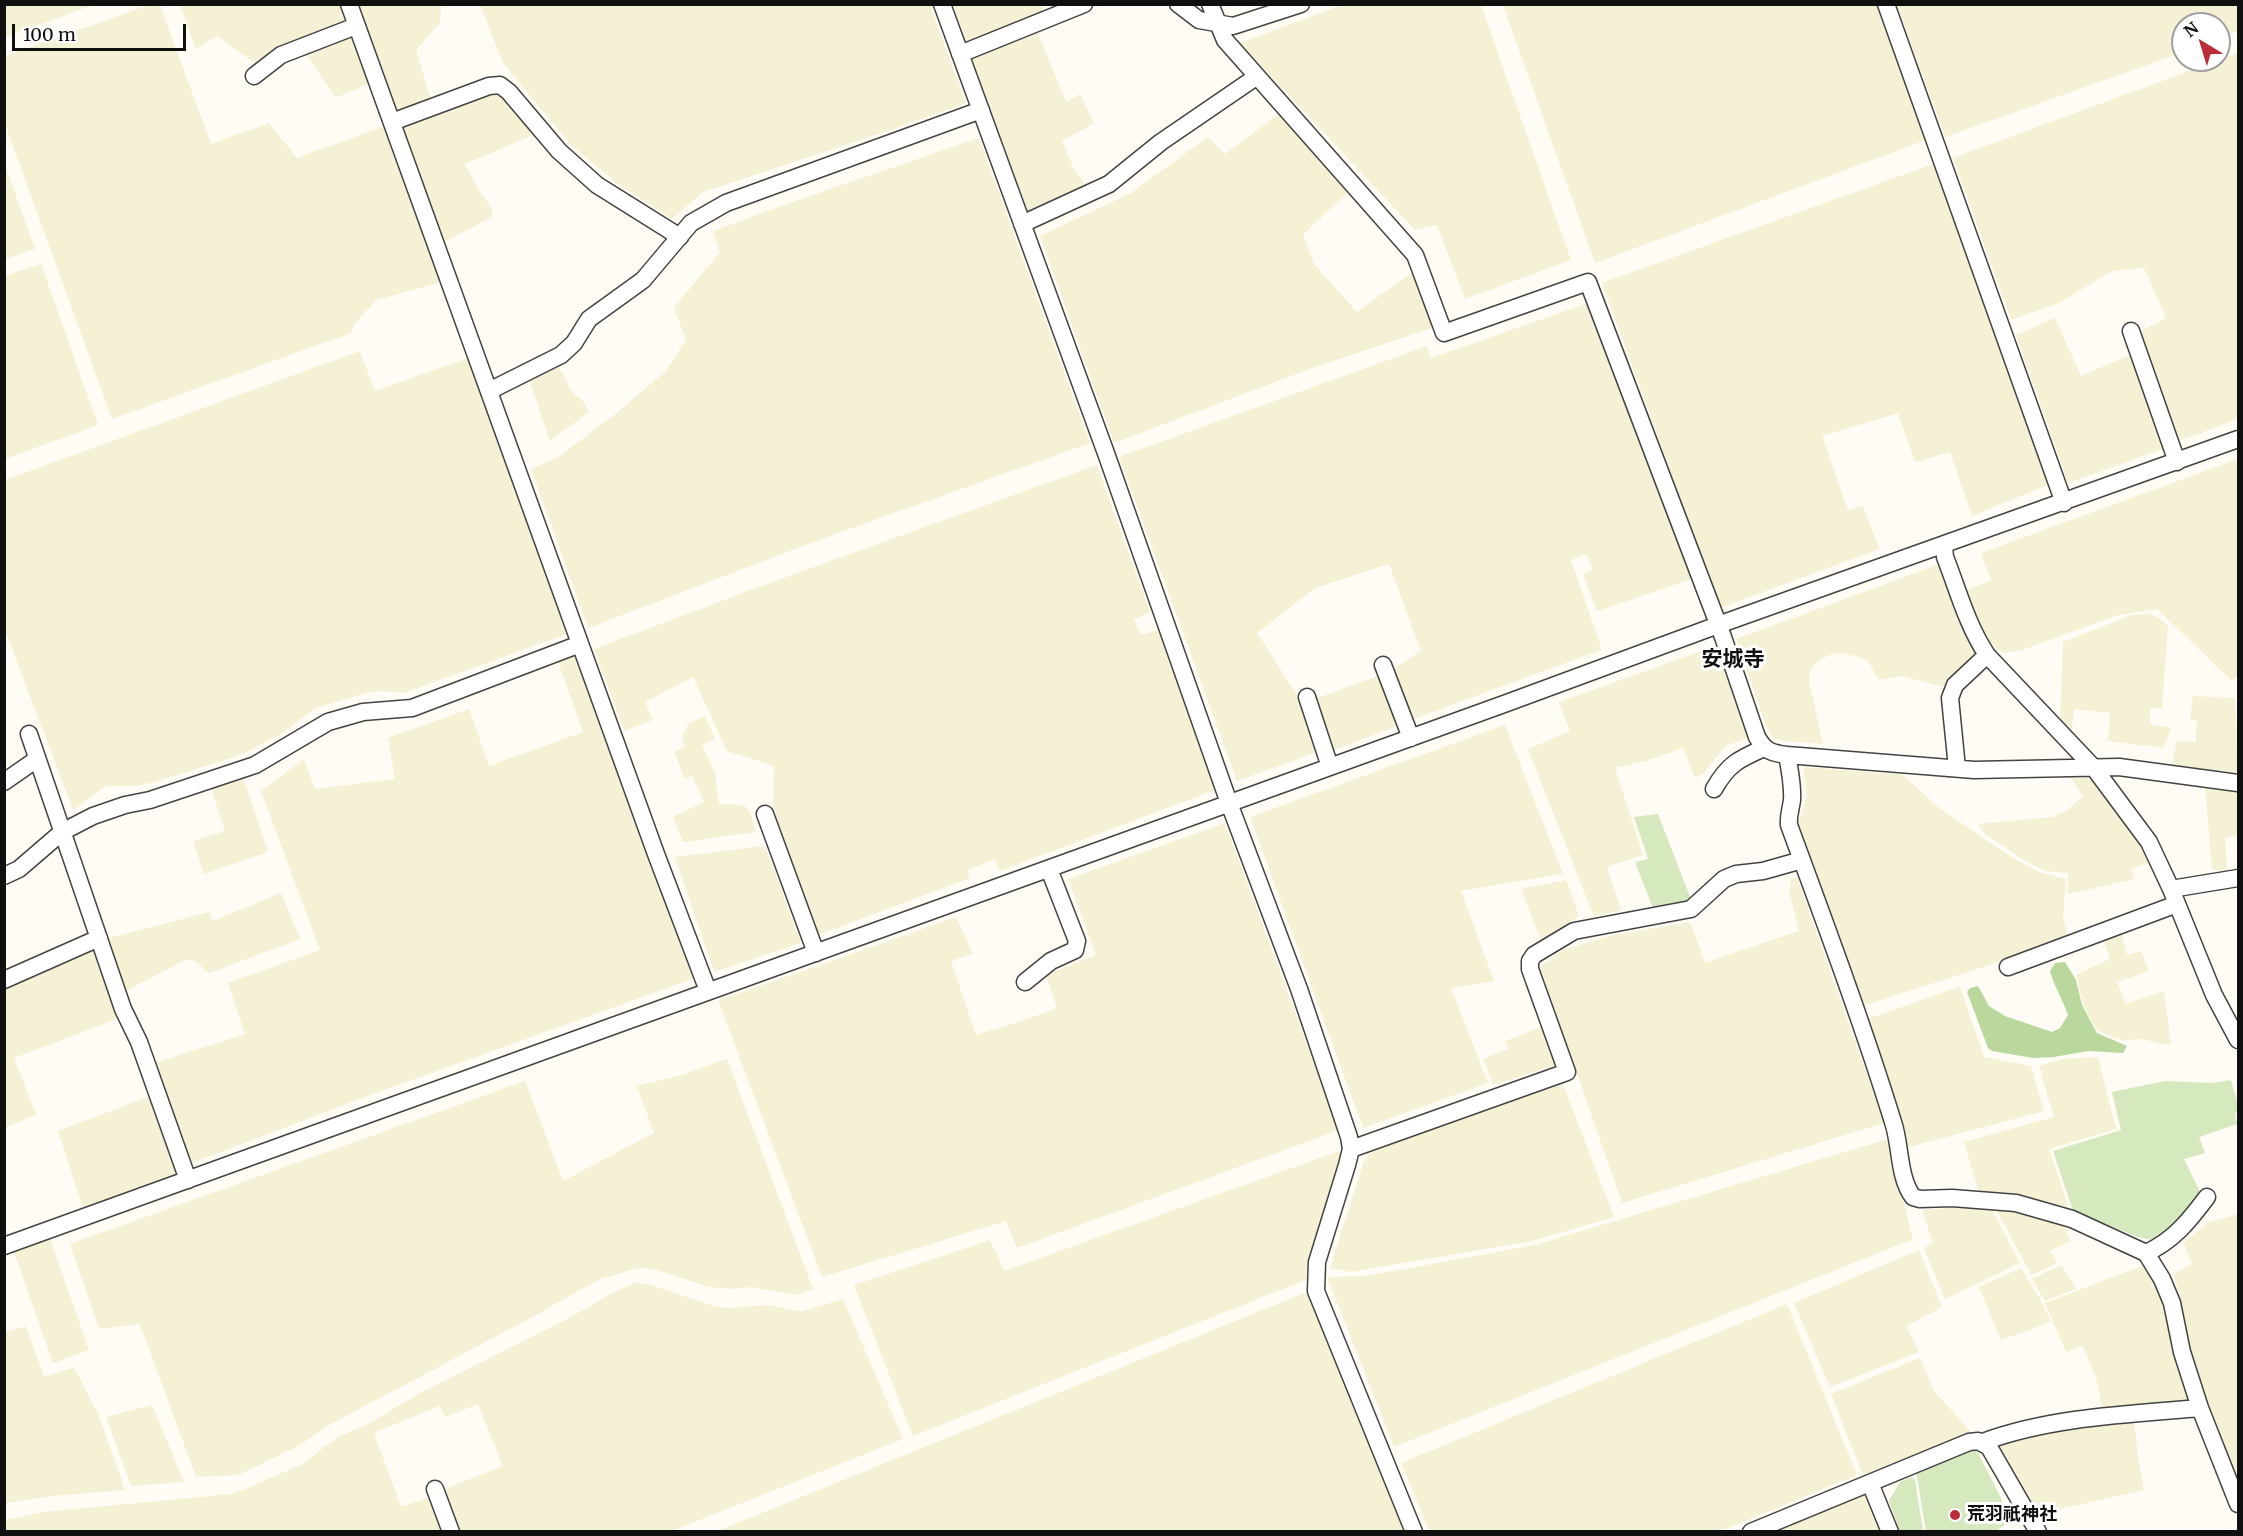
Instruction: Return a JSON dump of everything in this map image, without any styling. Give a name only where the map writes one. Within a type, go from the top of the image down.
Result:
[{"type":"street","points":[[349,4],[656,854],[708,991]]},
{"type":"street","points":[[942,4],[1111,467],[1229,804],[1299,989],[1349,1137],[1351,1149],[1317,1262],[1316,1292],[1414,1532]]},
{"type":"street","points":[[960,54],[1084,4]]},
{"type":"street","points":[[1178,4],[1199,20],[1233,26],[1301,4]]},
{"type":"street","points":[[1210,4],[1225,40],[1415,255],[1444,333],[1588,282],[1718,625],[1757,737],[1764,748],[1771,753],[1787,756],[1956,768],[2119,767],[2238,783]]},
{"type":"street","points":[[1886,4],[2064,503]]},
{"type":"street","points":[[254,76],[281,55],[357,26]]},
{"type":"street","points":[[1022,224],[1109,184],[1161,142],[1256,77]]},
{"type":"street","points":[[392,122],[489,86],[500,85],[509,92],[559,151],[597,185],[680,237]]},
{"type":"street","points":[[489,391],[561,355],[574,343],[589,319],[643,280],[691,223],[726,202],[981,110]]},
{"type":"street","points":[[2131,331],[2177,462]]},
{"type":"street","points":[[4,1246],[2238,439]]},
{"type":"street","points":[[1944,546],[1945,557],[1976,639],[1987,655],[2094,768],[2149,842],[2214,995],[2238,1040]]},
{"type":"street","points":[[4,876],[19,869],[63,832],[93,816],[125,805],[150,800],[255,765],[328,722],[363,712],[412,708],[580,644]]},
{"type":"street","points":[[1956,768],[1950,698],[1956,685],[1987,655]]},
{"type":"street","points":[[1383,665],[1411,738]]},
{"type":"street","points":[[1307,697],[1330,767]]},
{"type":"street","points":[[29,734],[123,1009],[138,1042],[188,1180]]},
{"type":"street","points":[[1714,789],[1720,777],[1742,757],[1764,748]]},
{"type":"street","points":[[1787,756],[1792,784],[1789,825],[1858,1014],[1894,1126],[1905,1180],[1914,1197],[2016,1203],[2072,1220],[2146,1253],[2162,1279],[2172,1303],[2182,1352],[2200,1408],[2238,1504]]},
{"type":"street","points":[[4,782],[37,759]]},
{"type":"street","points":[[765,814],[816,953]]},
{"type":"street","points":[[1351,1149],[1567,1072],[1530,969],[1530,962],[1534,955],[1574,931],[1691,909],[1724,879],[1736,873],[1763,871],[1802,860]]},
{"type":"street","points":[[1025,981],[1051,961],[1075,950],[1077,941],[1049,869]]},
{"type":"street","points":[[2008,966],[2174,897],[2238,878]]},
{"type":"street","points":[[4,980],[99,938]]},
{"type":"street","points":[[2146,1253],[2159,1247],[2180,1230],[2207,1197]]},
{"type":"street","points":[[1751,1532],[1969,1442],[1983,1443],[2002,1436],[2088,1418],[2200,1408]]},
{"type":"street","points":[[1983,1443],[1989,1447],[2038,1532]]},
{"type":"street","points":[[1870,1483],[1890,1532]]},
{"type":"street","points":[[435,1489],[451,1532]]},
{"type":"shaded area","points":[[5,4],[93,4],[93,5],[5,37]]},
{"type":"shaded area","points":[[1345,4],[1481,5],[1571,260],[1465,299],[1437,225],[1415,230],[1240,43]]},
{"type":"shaded area","points":[[149,5],[160,5],[211,144],[269,123],[297,158],[385,126],[442,282],[376,300],[355,323],[351,333],[112,419],[5,124],[5,56]]},
{"type":"shaded area","points":[[180,5],[339,5],[345,23],[256,64],[217,36],[196,49]]},
{"type":"shaded area","points":[[359,5],[449,5],[441,7],[440,23],[416,50],[431,100],[397,110]]},
{"type":"shaded area","points":[[480,5],[930,5],[966,103],[703,192],[672,219],[618,184],[571,145],[503,63]]},
{"type":"shaded area","points":[[953,5],[1042,5],[1045,14],[966,43]]},
{"type":"shaded area","points":[[1503,5],[1878,5],[1926,140],[1595,263]]},
{"type":"shaded area","points":[[1897,5],[2236,5],[2238,31],[2231,34],[2231,12],[2171,12],[2171,56],[1945,137]]},
{"type":"shaded area","points":[[1038,33],[1066,102],[1080,94],[1094,123],[1062,141],[1075,171],[1086,185],[1028,212],[972,59]]},
{"type":"shaded area","points":[[350,35],[368,84],[335,98],[304,50]]},
{"type":"shaded area","points":[[2238,53],[2238,419],[2179,441],[2140,332],[2166,318],[2144,268],[2112,271],[2059,303],[2011,320],[1953,158],[2186,72],[2231,72],[2231,56]]},
{"type":"shaded area","points":[[496,92],[504,94],[533,135],[465,164],[478,189],[493,210],[490,218],[444,242],[402,126]]},
{"type":"shaded area","points":[[1280,113],[1350,190],[1303,235],[1314,264],[1357,312],[1414,271],[1434,327],[1307,370],[1114,443],[1040,236],[1131,193],[1208,137],[1225,154]]},
{"type":"shaded area","points":[[979,138],[1090,443],[824,538],[588,628],[531,469],[560,456],[665,372],[686,340],[674,308],[720,252],[713,231]]},
{"type":"shaded area","points":[[1936,163],[2050,484],[1972,516],[1950,452],[1915,462],[1898,413],[1822,436],[1848,510],[1863,506],[1879,549],[1720,608],[1602,283]]},
{"type":"shaded area","points":[[5,165],[35,249],[4,259]]},
{"type":"shaded area","points":[[41,264],[98,425],[5,459],[5,276]]},
{"type":"shaded area","points":[[1591,302],[1692,579],[1597,611],[1583,574],[1593,570],[1587,554],[1571,560],[1602,650],[1414,719],[1393,669],[1421,651],[1389,564],[1315,588],[1257,633],[1296,693],[1317,752],[1237,781],[1119,457],[1427,346],[1431,358]]},
{"type":"shaded area","points":[[2055,318],[2081,376],[2132,354],[2163,449],[2068,483],[2016,335]]},
{"type":"shaded area","points":[[360,351],[375,391],[468,358],[567,634],[404,693],[383,691],[365,693],[314,709],[281,734],[241,755],[155,782],[136,786],[106,786],[73,810],[5,630],[5,480]]},
{"type":"shaded area","points":[[559,367],[574,395],[581,398],[589,412],[550,441],[530,381]]},
{"type":"shaded area","points":[[2238,459],[2238,677],[2231,680],[2157,609],[2118,615],[2022,650],[2003,653],[1985,639],[1965,590],[1991,581],[1981,553]]},
{"type":"shaded area","points":[[1097,465],[1150,612],[1134,619],[1140,635],[1158,630],[1215,790],[1000,871],[995,859],[967,870],[970,878],[818,935],[773,809],[774,766],[727,751],[693,677],[645,702],[653,720],[624,731],[594,649]]},
{"type":"shaded area","points":[[1940,564],[1978,651],[1942,687],[1903,676],[1879,680],[1868,661],[1840,653],[1829,655],[1814,664],[1809,681],[1823,744],[1774,738],[1768,731],[1736,639]]},
{"type":"shaded area","points":[[2150,614],[2168,626],[2162,709],[2150,708],[2150,724],[2171,728],[2164,748],[2108,741],[2110,713],[2074,709],[2072,728],[2060,721],[2063,642],[2132,615]]},
{"type":"shaded area","points":[[1716,646],[1748,738],[1725,746],[1704,773],[1695,778],[1683,748],[1646,761],[1615,768],[1643,855],[1607,867],[1621,910],[1594,917],[1528,749],[1570,731],[1559,702]]},
{"type":"shaded area","points":[[576,655],[695,978],[373,1094],[192,1163],[156,1063],[245,1034],[228,983],[320,950],[261,791],[304,759],[315,789],[395,779],[388,738],[469,709],[489,766],[583,732],[558,662]]},
{"type":"shaded area","points":[[1381,675],[1400,725],[1334,750],[1315,699]]},
{"type":"shaded area","points":[[2193,696],[2235,698],[2238,772],[2171,767],[2177,741],[2196,742],[2197,720],[2190,720]]},
{"type":"shaded area","points":[[705,716],[715,739],[702,745],[715,773],[719,804],[744,805],[750,812],[756,832],[683,842],[673,817],[704,802],[692,776],[684,778],[675,752],[685,746],[682,738],[688,724]]},
{"type":"shaded area","points":[[1505,725],[1563,874],[1461,891],[1494,981],[1451,988],[1488,1083],[1363,1128],[1250,817]]},
{"type":"shaded area","points":[[1803,767],[1901,773],[1938,807],[2013,858],[2039,872],[2066,879],[2063,917],[2069,939],[1860,1007],[1798,824],[1807,796]]},
{"type":"shaded area","points":[[2078,772],[2104,788],[2133,831],[2150,862],[2131,869],[2135,879],[2068,894],[2068,873],[2046,871],[2030,864],[1985,834],[1978,824],[2052,817],[2066,811],[2083,796],[2070,777]]},
{"type":"shaded area","points":[[243,777],[268,852],[204,874],[193,841],[225,831],[211,788]]},
{"type":"shaded area","points":[[2205,787],[2238,788],[2238,836],[2225,837],[2227,870],[2212,870]]},
{"type":"shaded area","points":[[1225,823],[1339,1130],[1017,1248],[1006,1221],[822,1277],[718,1000],[956,917],[973,954],[951,961],[976,1035],[1022,1021],[1057,1008],[1046,975],[1096,955],[1068,879]]},
{"type":"shaded area","points":[[765,846],[801,943],[714,972],[675,857]]},
{"type":"shaded area","points":[[1797,877],[1884,1123],[1622,1203],[1540,967],[1562,950],[1614,935],[1690,922],[1705,963],[1799,931],[1789,892],[1791,879]]},
{"type":"shaded area","points":[[1566,880],[1579,916],[1541,941],[1521,889]]},
{"type":"shaded area","points":[[281,893],[300,939],[209,973],[195,961],[185,960],[124,992],[109,938],[209,912],[213,921]]},
{"type":"shaded area","points":[[2121,932],[2127,955],[2141,951],[2149,971],[2117,982],[2126,1004],[2164,991],[2171,1044],[2159,1044],[2144,1039],[2122,1040],[2110,1036],[2097,1030],[2084,1006],[2076,975],[2110,959],[2103,939]]},
{"type":"shaded area","points":[[95,948],[117,1019],[14,1058],[36,1114],[5,1128],[4,988]]},
{"type":"shaded area","points":[[1960,987],[1984,1057],[2031,1066],[2044,1111],[1909,1147],[1867,1019]]},
{"type":"shaded area","points":[[1544,1026],[1558,1064],[1493,1085],[1483,1059],[1509,1049],[1505,1041]]},
{"type":"shaded area","points":[[2098,1057],[2116,1129],[2049,1149],[2070,1212],[1979,1192],[1964,1142],[2054,1117],[2039,1066],[2063,1059]]},
{"type":"shaded area","points":[[727,1059],[813,1289],[798,1295],[752,1287],[734,1289],[709,1287],[653,1269],[638,1268],[600,1279],[331,1424],[300,1445],[238,1475],[196,1477],[140,1324],[99,1329],[70,1244],[525,1081],[563,1181],[654,1133],[637,1086],[685,1074]]},
{"type":"shaded area","points":[[1562,1082],[1614,1217],[1532,1241],[1351,1272],[1330,1268],[1364,1161],[1370,1154],[1384,1144]]},
{"type":"shaded area","points":[[151,1096],[178,1175],[83,1208],[58,1131]]},
{"type":"shaded area","points":[[1888,1139],[1913,1239],[1394,1447],[1327,1277],[1366,1276],[1535,1245]]},
{"type":"shaded area","points":[[1342,1150],[1308,1279],[913,1436],[854,1285],[990,1240],[1004,1271]]},
{"type":"shaded area","points":[[1980,1206],[1991,1208],[2020,1263],[1945,1299],[1924,1248],[1933,1243],[1922,1210]]},
{"type":"shaded area","points":[[1995,1207],[2062,1222],[2071,1241],[2050,1251],[2057,1263],[2031,1275]]},
{"type":"shaded area","points":[[2238,1214],[2238,1487],[2198,1379],[2173,1275],[2192,1263],[2183,1243],[2207,1223]]},
{"type":"shaded area","points":[[50,1239],[89,1350],[53,1363],[14,1252]]},
{"type":"shaded area","points":[[1919,1250],[1942,1307],[1906,1326],[1919,1352],[1830,1387],[1794,1303]]},
{"type":"shaded area","points":[[2061,1265],[2076,1289],[2045,1301],[2032,1279]]},
{"type":"shaded area","points":[[2142,1266],[2157,1287],[2164,1304],[2191,1403],[2103,1409],[2096,1378],[2083,1346],[2066,1352],[2045,1303]]},
{"type":"shaded area","points":[[2021,1268],[2051,1322],[2001,1340],[1979,1287]]},
{"type":"shaded area","points":[[637,1282],[713,1306],[728,1308],[769,1305],[801,1312],[843,1299],[903,1439],[672,1531],[458,1531],[442,1490],[503,1466],[478,1404],[446,1417],[439,1406],[374,1433],[401,1507],[431,1497],[445,1531],[5,1532],[5,1520],[44,1512],[231,1494],[246,1489],[302,1464],[338,1437],[370,1423],[420,1393]]},
{"type":"shaded area","points":[[1307,1292],[1406,1531],[715,1532]]},
{"type":"shaded area","points":[[1787,1304],[1857,1475],[1721,1531],[1429,1531],[1401,1463]]},
{"type":"shaded area","points":[[26,1326],[44,1377],[74,1367],[99,1416],[125,1490],[52,1496],[5,1503],[5,1332]]},
{"type":"shaded area","points":[[1920,1358],[1934,1391],[1971,1432],[1863,1475],[1831,1394]]},
{"type":"shaded area","points":[[152,1405],[184,1482],[131,1486],[106,1417]]},
{"type":"shaded area","points":[[2134,1421],[2144,1490],[2052,1511],[2035,1519],[1993,1446],[2074,1427]]},
{"type":"shaded area","points":[[1868,1493],[1883,1532],[1773,1532]]},
{"type":"green space","points":[[1658,814],[1692,902],[1654,911],[1635,862],[1648,859],[1634,817]]},
{"type":"green space","points":[[2065,962],[2076,980],[2082,1005],[2097,1033],[2127,1046],[2123,1053],[2088,1051],[2033,1058],[1992,1051],[1988,1048],[1967,992],[1970,988],[1978,986],[1989,1006],[2005,1016],[2052,1032],[2060,1028],[2068,1015],[2050,971],[2055,963]]},
{"type":"green space","points":[[2231,1080],[2238,1104],[2238,1112],[2235,1113],[2237,1124],[2199,1137],[2205,1153],[2184,1159],[2201,1194],[2198,1201],[2156,1241],[2135,1236],[2073,1211],[2053,1151],[2121,1130],[2112,1092],[2165,1081],[2212,1083]]},
{"type":"green space","points":[[1973,1449],[1978,1453],[2012,1520],[1996,1531],[1926,1531],[1916,1471]]},
{"type":"green space","points":[[1912,1477],[1915,1480],[1923,1531],[1900,1531],[1889,1501],[1900,1482]]},
{"type":"place","name":"荒羽祇神社","points":[[1955,1515]]},
{"type":"district","name":"安城寺","points":[[1733,660]]}]
